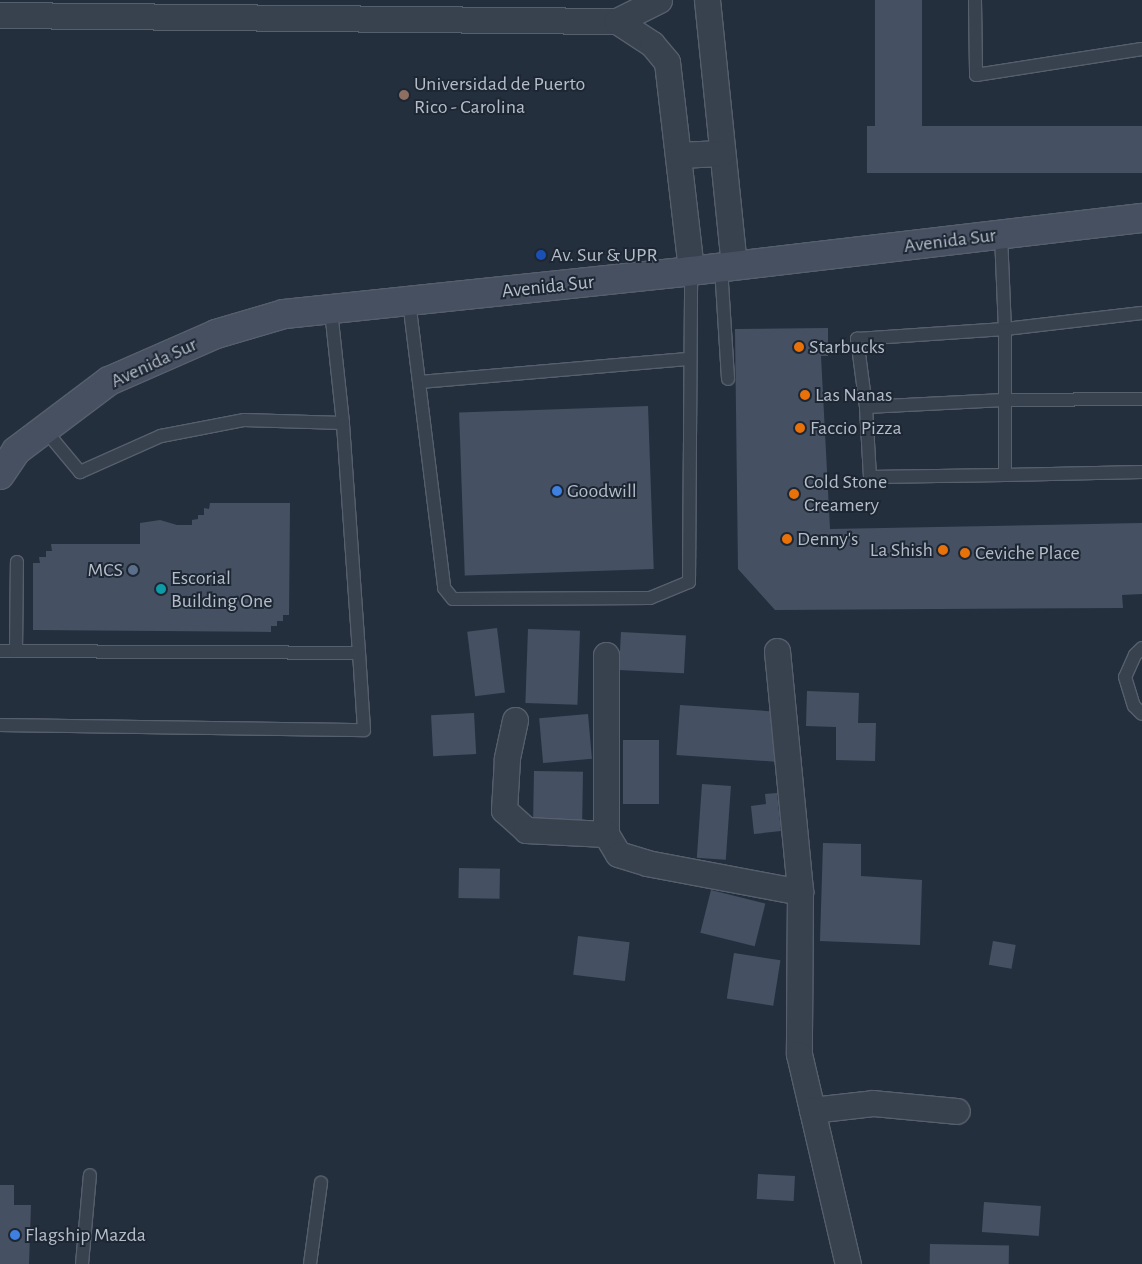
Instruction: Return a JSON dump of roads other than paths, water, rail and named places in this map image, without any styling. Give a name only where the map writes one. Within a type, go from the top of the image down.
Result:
[{"type":"street","points":[[0,15],[617,21],[659,0]]},
{"type":"street","points":[[707,0],[722,153],[727,266]]},
{"type":"street","points":[[617,21],[652,44],[667,62],[690,271]]},
{"type":"street","points":[[678,155],[722,153]]},
{"type":"street","name":"Avenida Sur","points":[[0,475],[16,451],[109,381],[216,334],[284,314],[690,271],[1142,218]]},
{"type":"street","points":[[777,651],[800,892],[799,1054],[848,1264]]},
{"type":"street","points":[[606,655],[606,834],[618,854],[647,863],[800,892]]},
{"type":"street","points":[[515,720],[507,760],[504,810],[526,830],[606,834]]},
{"type":"street","points":[[812,1110],[873,1103],[957,1111]]},
{"type":"lane","points":[[976,0],[976,75],[1142,49]]},
{"type":"lane","points":[[1001,235],[1004,329],[1004,475]]},
{"type":"lane","points":[[727,266],[728,379]]},
{"type":"lane","points":[[409,301],[444,588],[453,599],[650,598],[689,582],[690,271]]},
{"type":"lane","points":[[0,725],[364,730],[343,423],[331,310]]},
{"type":"lane","points":[[1142,313],[1004,329],[857,339],[866,407],[870,477],[1142,472]]},
{"type":"lane","points":[[420,382],[690,359]]},
{"type":"lane","points":[[866,407],[1004,400],[1142,399]]},
{"type":"lane","points":[[45,430],[80,472],[161,436],[244,420],[343,423]]},
{"type":"lane","points":[[16,651],[17,562]]},
{"type":"lane","points":[[1142,648],[1135,655],[1125,677],[1134,706],[1142,714]]},
{"type":"lane","points":[[0,651],[359,653]]},
{"type":"lane","points":[[82,1264],[90,1176]]},
{"type":"lane","points":[[310,1264],[321,1183]]},
{"type":"place","name":"Universidad de Puerto Rico - Carolina","points":[[404,95]]},
{"type":"place","name":"Av. Sur & UPR","points":[[541,255]]},
{"type":"place","name":"Starbucks","points":[[799,347]]},
{"type":"place","name":"Las Nanas","points":[[805,395]]},
{"type":"place","name":"Faccio Pizza","points":[[800,428]]},
{"type":"place","name":"Goodwill","points":[[557,491]]},
{"type":"place","name":"Cold Stone Creamery","points":[[794,494]]},
{"type":"place","name":"Denny's","points":[[787,539]]},
{"type":"place","name":"La Shish","points":[[943,550]]},
{"type":"place","name":"Ceviche Place","points":[[965,553]]},
{"type":"place","name":"MCS","points":[[133,570]]},
{"type":"place","name":"Escorial Building One","points":[[161,589]]},
{"type":"place","name":"Flagship Mazda","points":[[15,1235]]}]
